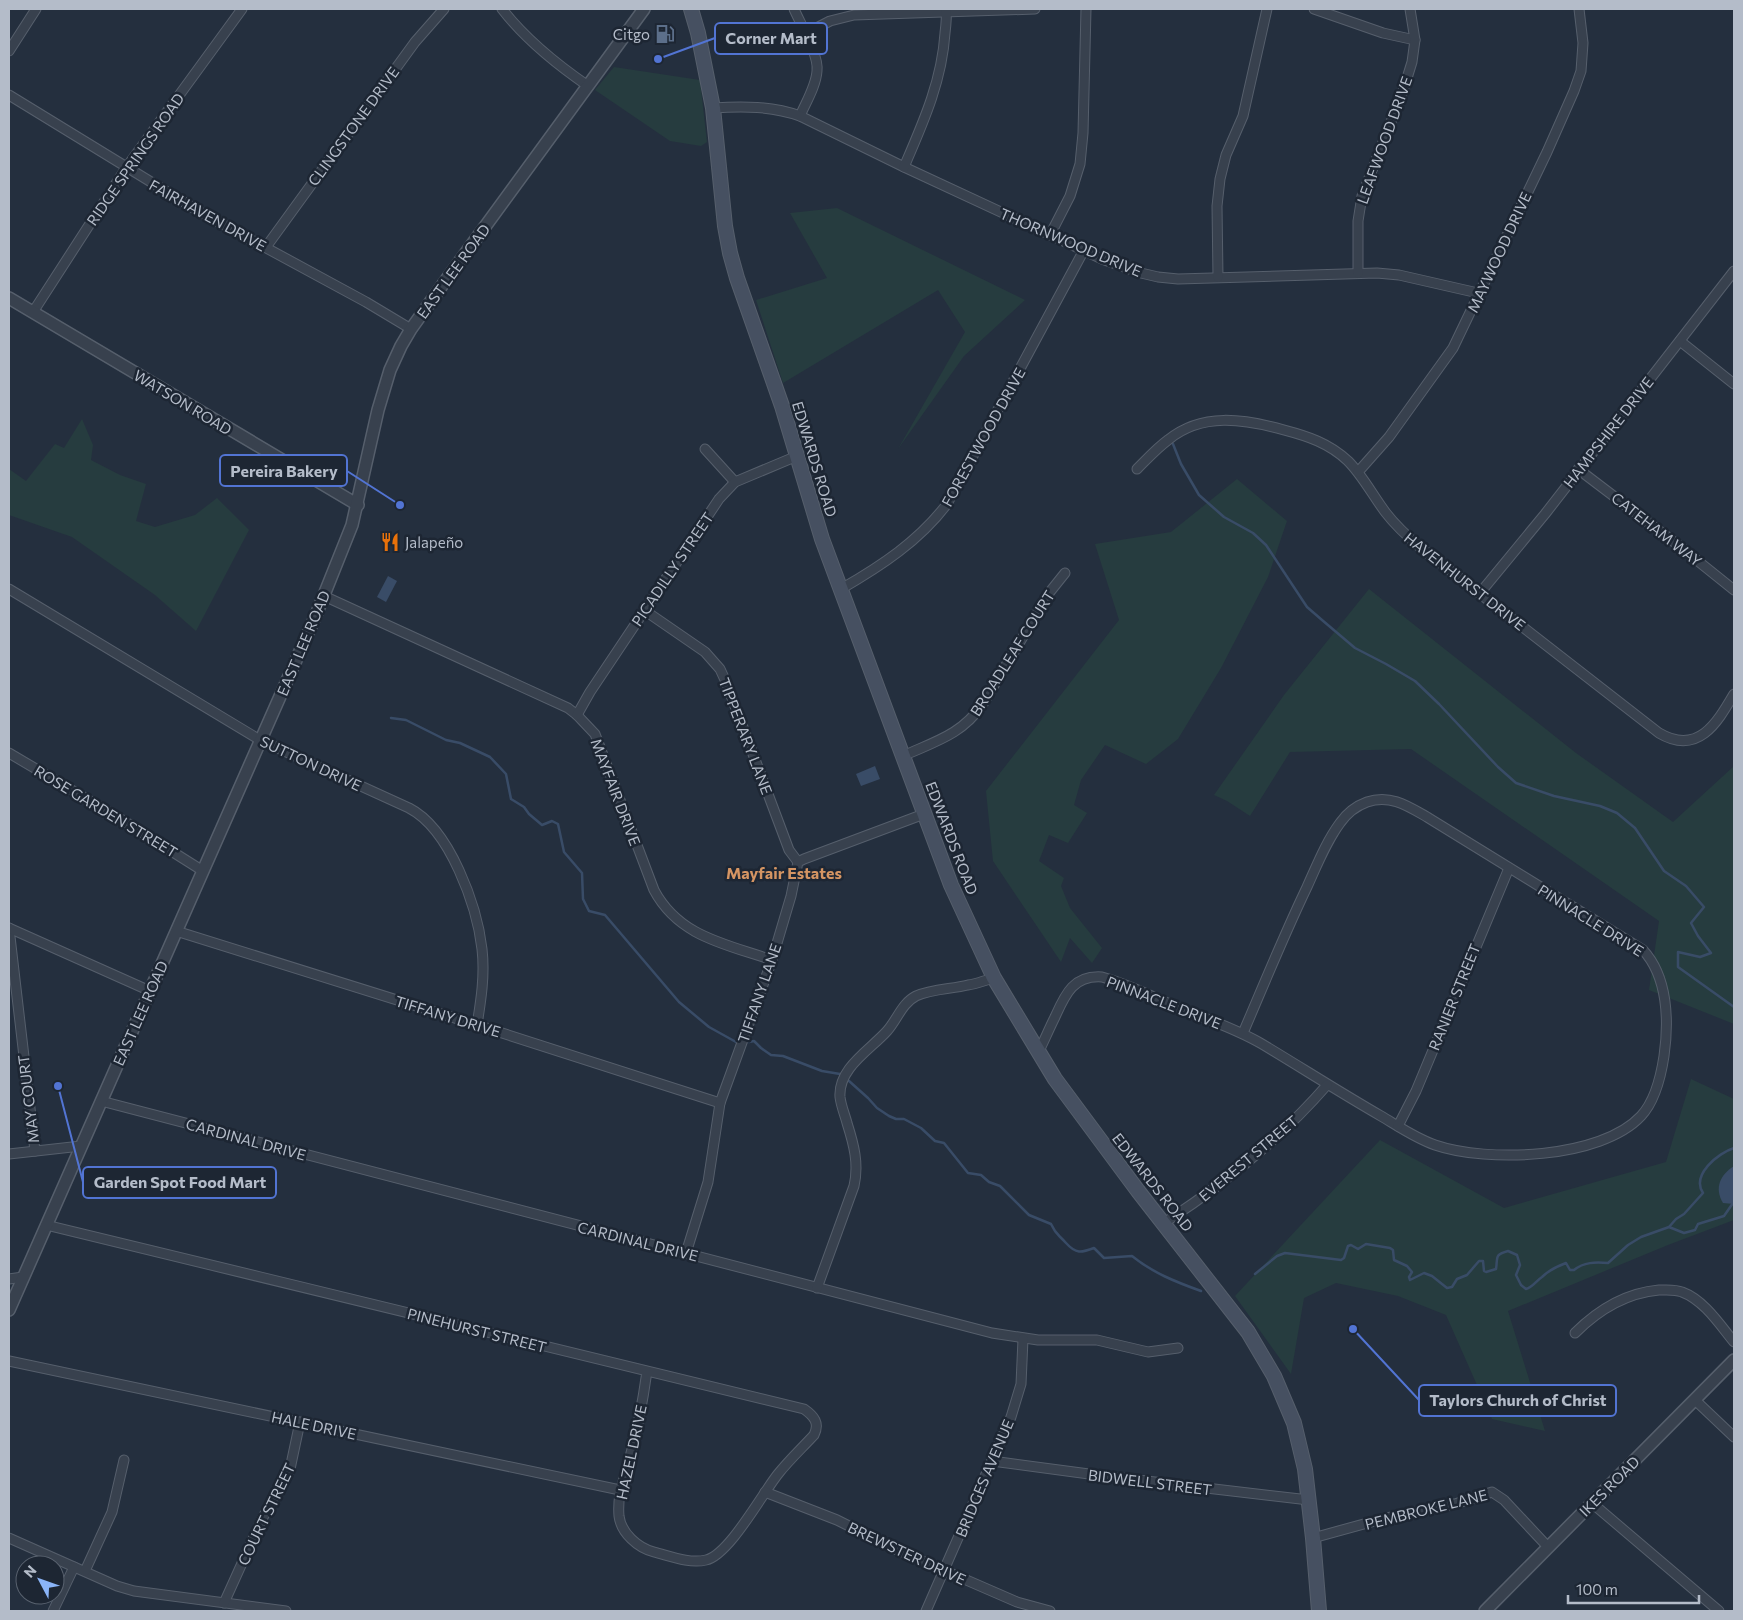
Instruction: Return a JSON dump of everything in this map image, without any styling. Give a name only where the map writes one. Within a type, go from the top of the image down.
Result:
[{"type":"main road","name":"EDWARDS ROAD","points":[[691,9],[698,33],[713,108],[730,253],[797,456],[822,539],[951,885],[994,978],[1038,1053],[1084,1120],[1248,1332],[1274,1376],[1287,1402],[1297,1432],[1305,1469],[1319,1611]]},
{"type":"street","points":[[9,51],[36,9]]},
{"type":"street","name":"RIDGE SPRINGS ROAD","points":[[33,312],[126,168],[242,9]]},
{"type":"street","name":"CLINGSTONE DRIVE","points":[[266,247],[415,42],[444,9]]},
{"type":"street","points":[[502,9],[534,45],[588,86]]},
{"type":"street","name":"EAST LEE ROAD","points":[[9,1310],[347,540],[358,505],[384,389],[401,346],[411,329],[644,9]]},
{"type":"street","points":[[794,9],[814,51],[818,71],[800,116]]},
{"type":"street","points":[[805,34],[830,21],[854,15],[1035,9]]},
{"type":"street","points":[[1050,235],[1070,196],[1080,164],[1083,133],[1086,9]]},
{"type":"street","points":[[1218,277],[1220,179],[1226,155],[1243,116],[1267,9]]},
{"type":"street","points":[[1314,9],[1383,33],[1415,40]]},
{"type":"street","name":"LEAFWOOD DRIVE","points":[[1358,273],[1358,222],[1362,196],[1412,62],[1415,40],[1410,9]]},
{"type":"street","name":"MAYWOOD DRIVE","points":[[1358,472],[1389,437],[1441,365],[1460,334],[1547,152],[1581,71],[1584,53],[1579,9]]},
{"type":"street","points":[[904,167],[928,111],[938,77],[944,45],[946,11]]},
{"type":"street","name":"FAIRHAVEN DRIVE","points":[[9,95],[200,212],[366,302],[411,329]]},
{"type":"street","name":"THORNWOOD DRIVE","points":[[713,108],[736,106],[763,108],[789,112],[800,116],[1050,235],[1126,268],[1158,277],[1178,279],[1358,273],[1400,275],[1478,293]]},
{"type":"street","name":"FORESTWOOD DRIVE","points":[[841,589],[874,570],[901,550],[930,525],[947,504],[1084,250]]},
{"type":"street","name":"HAMPSHIRE DRIVE","points":[[1480,593],[1545,514],[1578,469],[1734,271]]},
{"type":"street","name":"WATSON ROAD","points":[[9,298],[358,505]]},
{"type":"street","points":[[1680,341],[1734,384]]},
{"type":"street","name":"HAVENHURST DRIVE","points":[[1138,469],[1166,441],[1181,431],[1206,422],[1230,419],[1263,424],[1316,440],[1340,453],[1358,472],[1386,514],[1403,532],[1659,733],[1683,740],[1691,740],[1706,733],[1716,723],[1734,694]]},
{"type":"street","points":[[705,449],[735,482]]},
{"type":"street","name":"PICADILLY STREET","points":[[577,715],[590,692],[719,499],[735,482],[797,456]]},
{"type":"street","name":"CATEHAM WAY","points":[[1578,469],[1734,590]]},
{"type":"street","name":"BROADLEAF COURT","points":[[903,756],[949,736],[964,726],[974,716],[984,704],[1049,593],[1065,573]]},
{"type":"street","name":"SUTTON DRIVE","points":[[9,590],[260,740],[410,808],[421,815],[432,826],[458,869],[470,898],[478,927],[484,973],[477,1025]]},
{"type":"street","name":"MAYFAIR DRIVE","points":[[324,596],[568,708],[577,715],[595,734],[654,890],[663,905],[679,922],[700,934],[724,945],[772,960]]},
{"type":"street","name":"TIPPERARY LANE","points":[[644,610],[705,652],[720,669],[789,850],[798,862]]},
{"type":"street","name":"ROSE GARDEN STREET","points":[[9,752],[203,871]]},
{"type":"street","name":"PINNACLE DRIVE","points":[[1038,1053],[1068,991],[1079,981],[1091,977],[1108,979],[1243,1033],[1327,1085],[1423,1140],[1450,1149],[1508,1155],[1534,1155],[1581,1146],[1621,1132],[1640,1118],[1646,1111],[1653,1096],[1664,1057],[1666,1014],[1660,978],[1654,963],[1643,950],[1402,803],[1390,799],[1380,799],[1368,801],[1348,814],[1321,856],[1243,1033]]},
{"type":"street","points":[[798,862],[924,814]]},
{"type":"street","name":"TIFFANY LANE","points":[[686,1253],[708,1182],[720,1103],[772,960],[791,896],[798,862]]},
{"type":"street","name":"RANIER STREET","points":[[1398,1126],[1416,1091],[1509,868]]},
{"type":"street","points":[[9,928],[150,991]]},
{"type":"street","name":"MAY COURT","points":[[9,928],[35,1151]]},
{"type":"street","name":"TIFFANY DRIVE","points":[[176,931],[720,1103]]},
{"type":"street","points":[[817,1288],[857,1173],[855,1151],[840,1099],[845,1076],[860,1056],[888,1030],[905,1005],[915,997],[994,978]]},
{"type":"street","name":"EVEREST STREET","points":[[1164,1224],[1220,1184],[1268,1145],[1305,1110],[1327,1085]]},
{"type":"street","name":"CARDINAL DRIVE","points":[[101,1101],[992,1333],[1023,1339],[1098,1340],[1148,1352],[1178,1348]]},
{"type":"street","points":[[9,1154],[81,1146]]},
{"type":"street","name":"PINEHURST STREET","points":[[46,1225],[798,1407],[811,1414],[816,1424],[814,1435],[778,1474],[765,1492]]},
{"type":"street","points":[[9,1279],[23,1277]]},
{"type":"street","points":[[1576,1332],[1594,1315],[1625,1298],[1651,1291],[1674,1290],[1682,1292],[1701,1304],[1734,1342]]},
{"type":"street","name":"BRIDGES AVENUE","points":[[926,1611],[1011,1417],[1019,1394],[1022,1374],[1023,1339]]},
{"type":"street","name":"IKES ROAD","points":[[1485,1611],[1734,1360]]},
{"type":"street","name":"HALE DRIVE","points":[[9,1361],[620,1490]]},
{"type":"street","name":"HAZEL DRIVE","points":[[647,1371],[642,1408],[620,1490],[620,1517],[624,1528],[632,1540],[649,1551],[697,1561],[708,1560],[722,1551],[765,1492]]},
{"type":"street","points":[[1695,1400],[1734,1437]]},
{"type":"street","name":"COURT STREET","points":[[224,1603],[262,1519],[290,1470],[300,1422]]},
{"type":"street","points":[[84,1571],[112,1512],[124,1460]]},
{"type":"street","name":"BIDWELL STREET","points":[[992,1461],[1309,1500]]},
{"type":"street","name":"BREWSTER DRIVE","points":[[765,1492],[838,1520],[895,1549],[1017,1602],[1050,1611]]},
{"type":"street","name":"PEMBROKE LANE","points":[[1313,1538],[1455,1504],[1492,1492],[1504,1500],[1548,1547]]},
{"type":"street","points":[[1592,1503],[1719,1611]]},
{"type":"street","points":[[9,1538],[117,1586],[134,1591],[286,1611]]},
{"type":"street","points":[[53,1611],[74,1567]]},
{"type":"green space","points":[[614,67],[700,80],[707,142],[701,146],[670,141],[595,90]]},
{"type":"green space","points":[[837,208],[1025,300],[964,356],[898,449],[965,332],[938,290],[783,383],[756,300],[827,278],[790,213]]},
{"type":"green space","points":[[82,419],[93,445],[91,460],[120,475],[146,484],[136,521],[155,527],[195,515],[217,498],[249,530],[196,631],[155,595],[72,537],[9,515],[9,469],[26,481],[55,444],[64,448]]},
{"type":"green space","points":[[1237,479],[1287,521],[1268,577],[1221,668],[1178,739],[1146,764],[1105,745],[1081,780],[1074,805],[1087,813],[1068,843],[1049,835],[1039,861],[1064,878],[1061,886],[1070,908],[1102,948],[1092,963],[1070,938],[1061,962],[993,861],[986,791],[1119,620],[1095,544],[1171,532]]},
{"type":"green space","points":[[1369,589],[1576,753],[1673,822],[1734,766],[1734,1024],[1649,990],[1659,921],[1411,749],[1290,752],[1250,816],[1214,795],[1284,695]]},
{"type":"green space","points":[[1691,1079],[1734,1099],[1734,1220],[1508,1311],[1545,1431],[1492,1419],[1446,1315],[1398,1296],[1336,1283],[1304,1298],[1291,1374],[1235,1296],[1380,1140],[1504,1208],[1666,1162]]},
{"type":"water","points":[[388,576],[397,581],[386,602],[377,597]]},
{"type":"water","points":[[875,766],[880,779],[861,786],[856,774]]},
{"type":"water","points":[[1734,1166],[1734,1204],[1723,1203],[1719,1192],[1720,1182],[1725,1173]]},
{"type":"waterway","points":[[1173,444],[1181,464],[1199,495],[1224,517],[1253,533],[1266,545],[1307,607],[1355,648],[1415,681],[1498,767],[1516,783],[1554,796],[1600,806],[1617,813],[1635,828],[1664,871],[1686,886],[1704,907],[1691,923],[1711,953],[1700,957],[1678,952],[1678,967],[1734,1007]]},
{"type":"waterway","points":[[391,718],[406,720],[446,740],[460,743],[490,757],[506,774],[511,799],[524,807],[542,825],[552,821],[558,824],[564,852],[582,873],[583,899],[589,911],[605,915],[679,1002],[709,1027],[736,1042]]},
{"type":"waterway","points":[[749,1042],[754,1041],[771,1055],[783,1056],[822,1071],[840,1074]]},
{"type":"waterway","points":[[849,1081],[877,1108],[889,1116],[896,1119],[904,1119],[921,1128],[935,1141],[944,1143],[968,1173],[981,1175],[989,1182],[1000,1186],[1029,1215],[1051,1224],[1056,1232],[1076,1251],[1082,1252],[1094,1248],[1104,1258],[1132,1256],[1165,1276],[1201,1291]]},
{"type":"waterway","points":[[1255,1274],[1277,1256],[1285,1253],[1341,1260],[1344,1258],[1348,1246],[1351,1245],[1358,1249],[1366,1244],[1393,1250],[1394,1260],[1407,1266],[1412,1272],[1409,1277],[1410,1280],[1424,1273],[1432,1276],[1447,1288],[1452,1287],[1457,1279],[1467,1275],[1479,1261],[1483,1261],[1484,1271],[1486,1272],[1496,1269],[1499,1255],[1508,1251],[1517,1255],[1520,1265],[1516,1275],[1521,1285],[1526,1289],[1556,1267],[1566,1263],[1570,1270],[1590,1263],[1608,1263],[1628,1245],[1641,1237],[1669,1227],[1703,1193],[1700,1186],[1703,1172],[1714,1160],[1734,1148]]},
{"type":"waterway","points":[[1669,1227],[1684,1233],[1695,1230],[1698,1224],[1724,1216],[1733,1203]]},
{"type":"place","name":"Citgo","points":[[665,34]]},
{"type":"place","name":"Corner Mart","points":[[658,59]]},
{"type":"place","name":"Pereira Bakery","points":[[400,505]]},
{"type":"place","name":"Jalapeño","points":[[390,542]]},
{"type":"place","name":"Garden Spot Food Mart","points":[[58,1086]]},
{"type":"place","name":"Taylors Church of Christ","points":[[1353,1329]]},
{"type":"district","name":"Mayfair Estates","points":[[784,872]]}]
